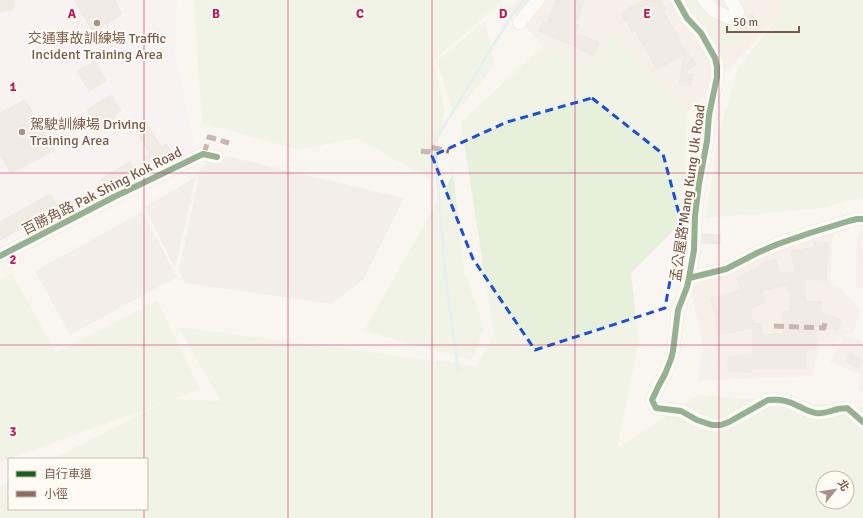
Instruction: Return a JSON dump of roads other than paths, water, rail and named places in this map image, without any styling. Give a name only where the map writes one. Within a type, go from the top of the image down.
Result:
[{"type":"street","points":[[519,23],[538,0]]},
{"type":"street","name":"孟公屋路 Mang Kung Uk Road","points":[[677,0],[687,18],[701,33],[715,58],[717,77],[709,115],[707,141],[698,184],[694,250],[689,278],[678,310],[671,359],[652,400],[656,408],[681,411],[697,420],[712,425],[721,425],[729,422],[768,400],[776,399],[796,404],[809,412],[819,414],[847,408],[863,422]]},
{"type":"street","points":[[704,0],[714,10],[730,18],[738,12],[731,0]]},
{"type":"street","name":"百勝角路 Pak Shing Kok Road","points":[[0,256],[114,197],[203,154],[217,157]]},
{"type":"street","points":[[689,278],[726,269],[783,242],[849,221],[863,219]]},
{"type":"waterway","points":[[458,370],[446,280],[435,150],[433,144],[513,13],[525,0]]},
{"type":"place","name":"交通事故訓練場 Traffic Incident Training Area","points":[[97,23]]},
{"type":"place","name":"駕駛訓練場 Driving Training Area","points":[[22,132]]}]
